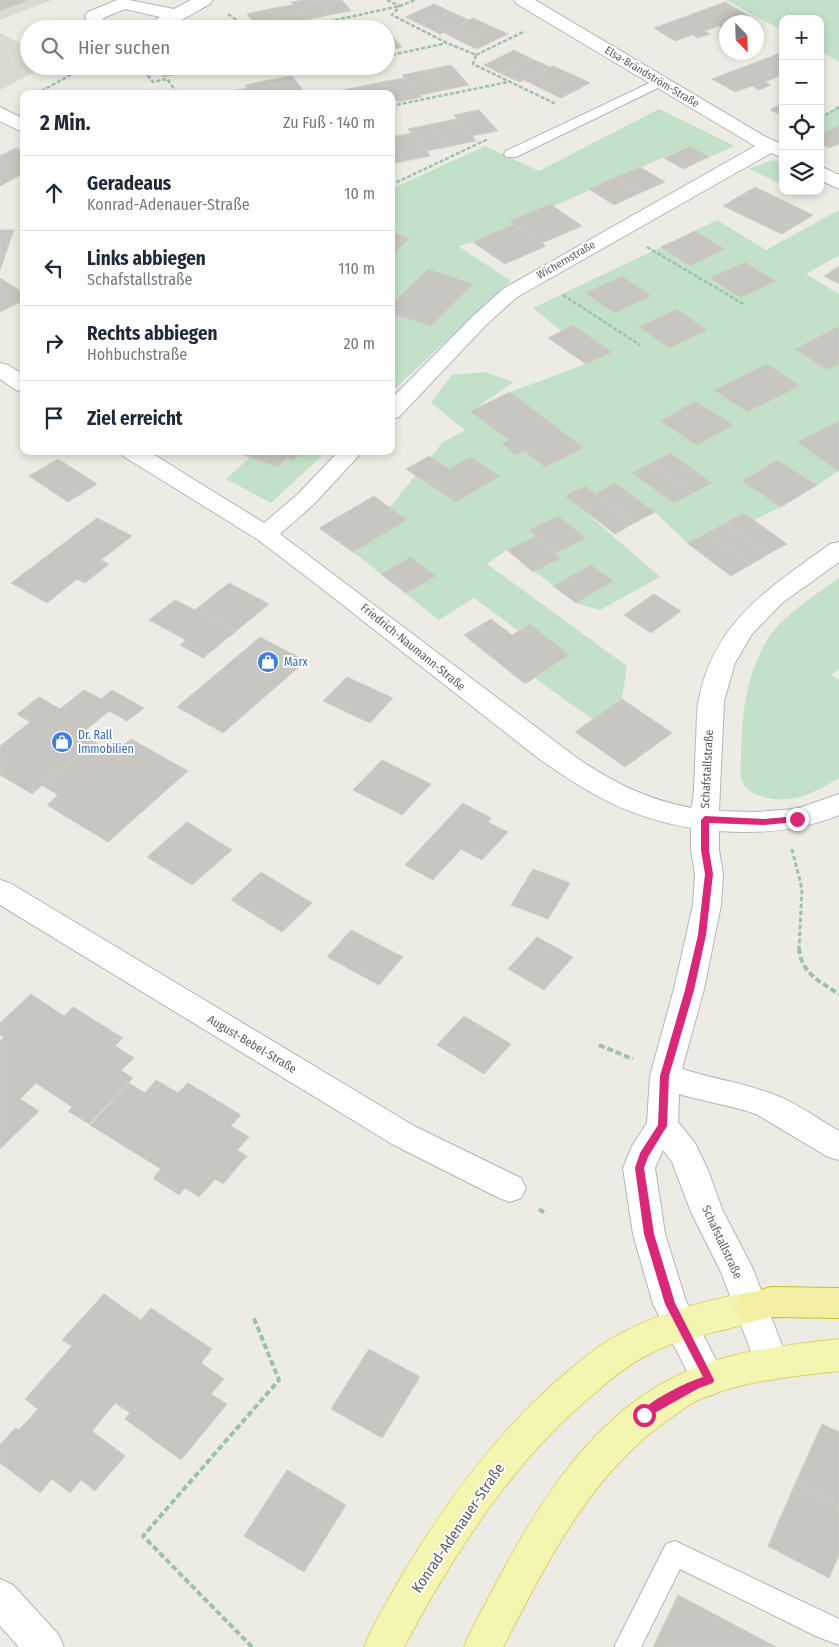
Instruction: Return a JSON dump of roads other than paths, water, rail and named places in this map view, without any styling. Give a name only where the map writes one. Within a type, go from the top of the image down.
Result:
[{"type":"highway","points":[[751,1307],[772,1302],[839,1302]]},
{"type":"main road","name":"Konrad-Adenauer-Straße","points":[[383,1647],[432,1564],[500,1464],[536,1423],[578,1383],[624,1349],[680,1326],[751,1307]]},
{"type":"main road","points":[[483,1647],[543,1537],[582,1477],[614,1441],[653,1408],[697,1384],[731,1373],[793,1360],[839,1355]]},
{"type":"street","points":[[168,20],[204,0]]},
{"type":"street","name":"Elsa-Brändström-Straße","points":[[523,0],[776,149]]},
{"type":"street","points":[[95,20],[94,16],[123,4],[178,15]]},
{"type":"street","points":[[0,113],[20,125]]},
{"type":"street","name":"Wichernstraße","points":[[395,408],[495,305],[510,293],[619,230],[776,149]]},
{"type":"street","points":[[824,174],[839,183]]},
{"type":"street","points":[[0,370],[20,382]]},
{"type":"street","name":"Friedrich-Naumann-Straße","points":[[137,455],[265,534],[325,578],[472,694],[576,772],[632,802],[649,809],[705,820],[780,821],[797,819],[839,804]]},
{"type":"street","points":[[265,534],[305,500],[348,455]]},
{"type":"street","name":"Schafstallstraße","points":[[709,1380],[670,1304],[649,1234],[639,1168],[643,1156],[662,1126],[665,1076],[702,935],[709,874],[705,850],[705,820],[711,702],[716,679],[727,652],[743,628],[768,602],[839,550]]},
{"type":"street","name":"August-Bebel-Straße","points":[[0,891],[403,1135],[510,1188]]},
{"type":"street","points":[[665,1076],[704,1089],[745,1097],[767,1105],[839,1147]]},
{"type":"street","name":"Schafstallstraße","points":[[662,1126],[684,1153],[707,1212],[736,1268],[772,1364]]},
{"type":"street","points":[[0,1598],[45,1647]]},
{"type":"lane","points":[[511,154],[660,82]]},
{"type":"lane","points":[[627,1647],[676,1553],[827,1628],[839,1632]]},
{"type":"place","name":"Marx","points":[[268,662]]},
{"type":"place","name":"Dr. Rall Immobilien","points":[[62,742]]}]
